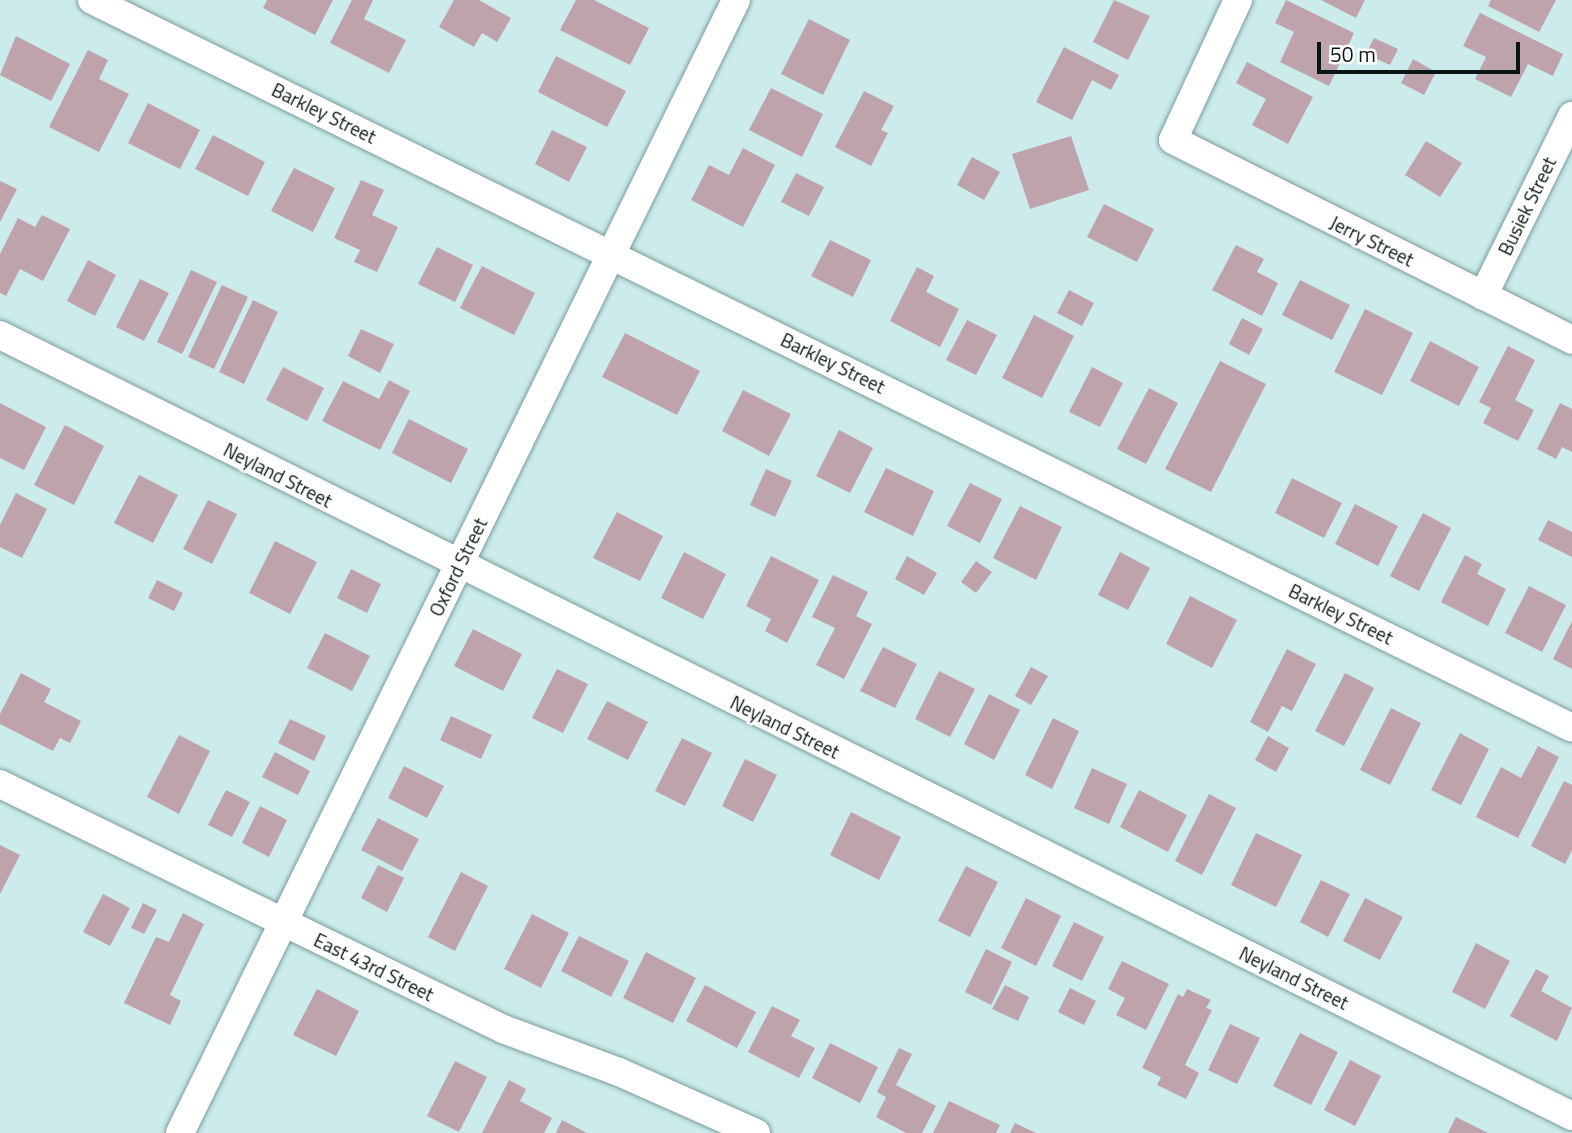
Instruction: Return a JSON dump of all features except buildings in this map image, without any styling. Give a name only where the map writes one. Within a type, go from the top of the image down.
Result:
[{"type":"street","name":"Barkley Street","points":[[92,0],[1572,728]]},
{"type":"street","name":"Oxford Street","points":[[180,1133],[736,0]]},
{"type":"street","name":"Jerry Street","points":[[1238,0],[1173,140],[1572,340]]},
{"type":"street","name":"Busiek Street","points":[[1483,296],[1572,116]]},
{"type":"street","name":"Neyland Street","points":[[0,335],[458,566],[1572,1116]]},
{"type":"street","name":"East 43rd Street","points":[[0,784],[503,1029],[619,1072],[756,1133]]}]
